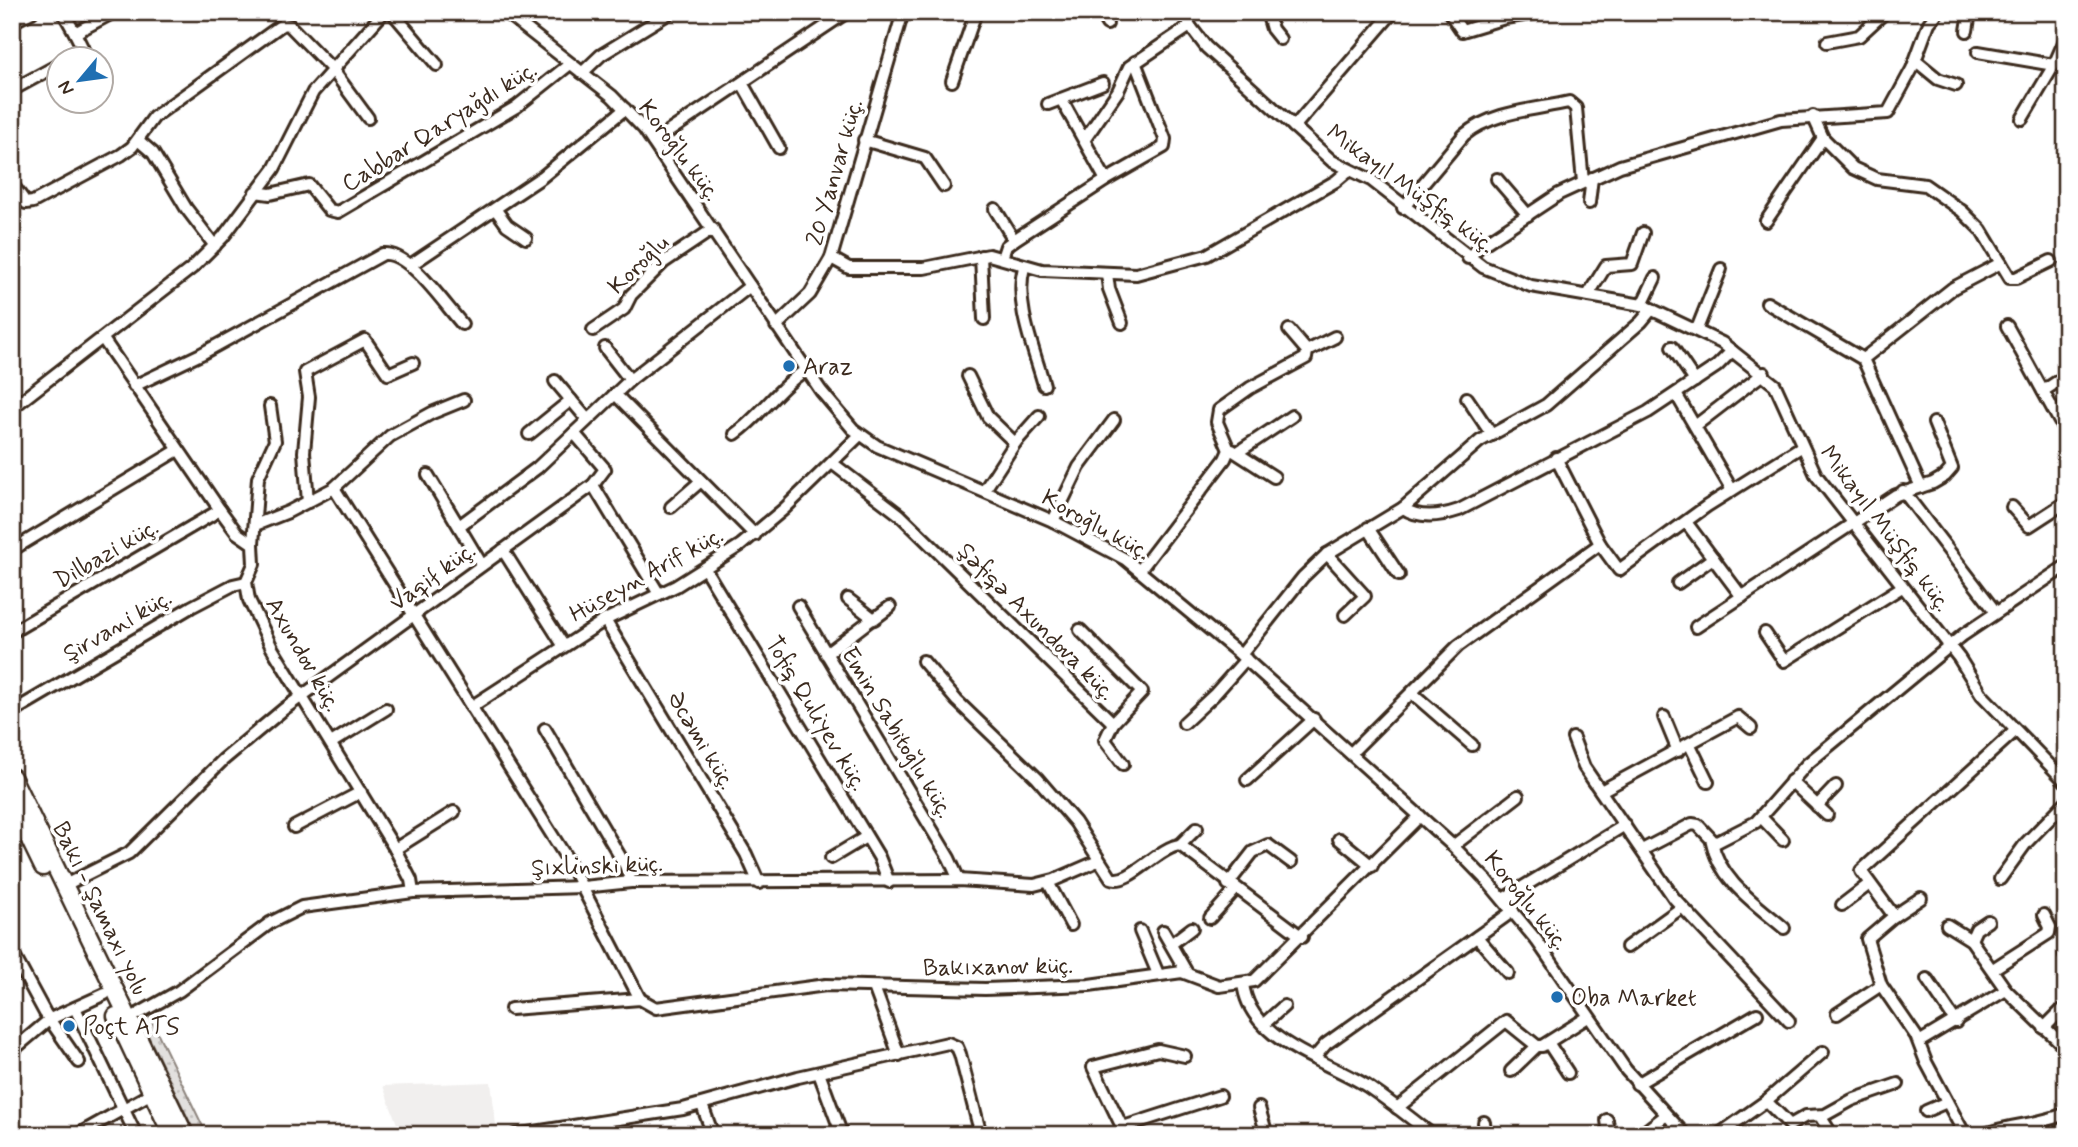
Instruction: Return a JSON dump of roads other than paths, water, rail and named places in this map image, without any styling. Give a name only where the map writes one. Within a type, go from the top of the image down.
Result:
[{"type":"highway","name":"Bakı - Şamaxı yolu","points":[[12,777],[185,1135]]},
{"type":"highway","name":"Bakı - Şamaxı yolu","points":[[12,803],[172,1135]]},
{"type":"street","points":[[12,22],[32,12]]},
{"type":"street","points":[[63,12],[82,46]]},
{"type":"street","points":[[75,33],[114,12]]},
{"type":"street","points":[[12,408],[192,268],[215,246],[274,169],[313,92],[384,12]]},
{"type":"street","points":[[392,12],[436,65]]},
{"type":"street","name":"Koroğlu küç.","points":[[505,12],[625,109],[653,142],[806,370],[837,412],[860,435],[893,454],[1053,521],[1106,548],[1140,570],[1243,657],[1453,846],[1503,899],[1637,1084],[1685,1135]]},
{"type":"street","points":[[582,73],[601,55],[671,12]]},
{"type":"street","points":[[653,142],[847,12]]},
{"type":"street","name":"20 Yanvar küç.","points":[[776,326],[810,295],[831,258],[903,12]]},
{"type":"street","points":[[952,81],[976,12]]},
{"type":"street","points":[[1100,12],[1107,24]]},
{"type":"street","name":"Mikayıl Müşfiq küç.","points":[[1186,12],[1190,26],[1206,47],[1332,161],[1371,180],[1468,258],[1515,281],[1647,307],[1697,329],[1764,373],[1780,392],[1801,447],[1816,475],[1949,646],[1982,695],[2062,778]]},
{"type":"street","points":[[1266,12],[1272,29],[1280,39]]},
{"type":"street","points":[[1294,127],[1393,12]]},
{"type":"street","points":[[1449,12],[1462,31],[1505,18],[1542,12]]},
{"type":"street","points":[[1827,42],[1859,36],[1885,12]]},
{"type":"street","points":[[1468,258],[1479,247],[1528,215],[1588,180],[1620,166],[1712,137],[1781,120],[1888,113],[1916,61],[1929,23],[1938,12]]},
{"type":"street","points":[[1967,31],[1970,12]]},
{"type":"street","points":[[12,184],[20,199],[26,203],[33,202],[121,155],[138,140],[154,117],[277,26],[289,25],[332,69],[368,118]]},
{"type":"street","points":[[1085,139],[1135,62],[1190,26]]},
{"type":"street","points":[[2022,119],[2054,65],[2066,38]]},
{"type":"street","points":[[1978,52],[2054,65]]},
{"type":"street","points":[[1916,61],[1938,79],[1956,85]]},
{"type":"street","points":[[1002,258],[1006,246],[1014,240],[1106,180],[1160,150],[1166,143],[1135,62]]},
{"type":"street","name":"Cabbar Qaryağdı küç.","points":[[255,192],[270,194],[309,185],[329,210],[338,212],[516,107],[570,64]]},
{"type":"street","points":[[12,90],[46,72]]},
{"type":"street","points":[[741,83],[779,148]]},
{"type":"street","points":[[1048,104],[1103,83]]},
{"type":"street","points":[[1061,99],[1106,180]]},
{"type":"street","points":[[1403,208],[1476,125],[1493,118],[1569,103],[1576,108],[1588,180],[1589,203]]},
{"type":"street","points":[[412,264],[496,210],[584,145],[625,109]]},
{"type":"street","points":[[1813,116],[1823,138],[1843,161],[1877,179],[1925,186],[1940,193],[1981,230],[2013,279],[2051,261]]},
{"type":"street","points":[[1766,221],[1823,138]]},
{"type":"street","points":[[138,140],[153,153],[186,208],[215,246]]},
{"type":"street","points":[[864,141],[925,158],[933,165],[944,186]]},
{"type":"street","points":[[831,258],[849,268],[924,268],[981,256],[1002,258],[1024,267],[1136,274],[1207,255],[1336,181],[1349,170]]},
{"type":"street","points":[[1497,179],[1528,215]]},
{"type":"street","points":[[995,209],[1014,240]]},
{"type":"street","points":[[496,210],[507,225],[526,239]]},
{"type":"street","name":"Koroğlu","points":[[593,330],[624,309],[631,295],[664,262],[713,229]]},
{"type":"street","points":[[1588,295],[1606,266],[1632,264],[1643,233]]},
{"type":"street","points":[[134,386],[201,354],[383,254],[392,254],[412,264],[462,324]]},
{"type":"street","points":[[981,256],[984,319]]},
{"type":"street","points":[[1863,359],[1953,288],[2001,262]]},
{"type":"street","points":[[1024,267],[1021,288],[1026,318],[1044,384]]},
{"type":"street","points":[[1697,329],[1721,268]]},
{"type":"street","points":[[1107,274],[1109,289],[1122,323]]},
{"type":"street","points":[[1184,723],[1214,695],[1303,577],[1327,554],[1403,508],[1467,452],[1545,405],[1634,329],[1647,307],[1655,278]]},
{"type":"street","points":[[460,526],[537,468],[630,380],[750,286]]},
{"type":"street","points":[[1768,303],[1863,359],[1921,487]]},
{"type":"street","points":[[2007,326],[2066,433]]},
{"type":"street","points":[[1289,330],[1307,351]]},
{"type":"street","points":[[1274,477],[1234,451],[1217,422],[1219,410],[1250,388],[1301,363],[1307,351],[1335,337]]},
{"type":"street","points":[[103,339],[220,510],[237,533],[253,544]]},
{"type":"street","points":[[309,502],[304,452],[309,397],[305,372],[365,340],[388,374],[413,363]]},
{"type":"street","points":[[1672,347],[1695,381]]},
{"type":"street","points":[[605,348],[630,380]]},
{"type":"street","points":[[1403,508],[1416,514],[1433,515],[1459,510],[1556,458],[1631,422],[1695,381],[1732,351]]},
{"type":"street","points":[[735,433],[756,420],[783,386],[806,370]]},
{"type":"street","points":[[1695,426],[1764,373]]},
{"type":"street","points":[[968,376],[988,417],[1015,443]]},
{"type":"street","points":[[2043,391],[2066,376]]},
{"type":"street","points":[[555,381],[587,419]]},
{"type":"street","points":[[615,394],[754,535]]},
{"type":"street","points":[[1676,394],[1732,490]]},
{"type":"street","points":[[1468,398],[1492,435]]},
{"type":"street","points":[[255,525],[334,488],[390,436],[432,413],[464,400]]},
{"type":"street","points":[[528,434],[571,400]]},
{"type":"street","name":"Axundov küç.","points":[[270,406],[275,441],[258,478],[254,564],[246,582],[248,600],[302,697],[395,849],[411,880],[413,892]]},
{"type":"street","points":[[984,491],[1015,443],[1039,416]]},
{"type":"street","points":[[1140,570],[1234,451],[1292,416]]},
{"type":"street","points":[[1053,521],[1079,467],[1114,420]]},
{"type":"street","points":[[1696,627],[1903,491],[1945,477],[1952,468],[1934,423]]},
{"type":"street","points":[[574,433],[605,469],[593,485],[659,594]]},
{"type":"street","name":"Hüseyn Arif küç.","points":[[471,707],[605,620],[705,569],[754,535],[860,435]]},
{"type":"street","points":[[1556,458],[1600,544],[1619,570],[1732,490],[1801,447]]},
{"type":"street","points":[[12,550],[178,450]]},
{"type":"street","name":"Şəfiqə Axundova küç.","points":[[832,463],[900,514],[1113,723],[1142,692],[1080,630]]},
{"type":"street","points":[[428,475],[482,565]]},
{"type":"street","points":[[671,507],[701,481]]},
{"type":"street","name":"Vaqif küç.","points":[[65,885],[129,853],[223,760],[302,697],[593,485]]},
{"type":"street","points":[[334,488],[583,887],[640,999]]},
{"type":"street","points":[[1903,491],[1995,611]]},
{"type":"street","points":[[2012,507],[2029,526],[2066,502]]},
{"type":"street","name":"Dilbazi küç.","points":[[12,632],[220,510]]},
{"type":"street","points":[[1686,522],[1742,597]]},
{"type":"street","points":[[1368,528],[1399,575]]},
{"type":"street","points":[[1351,753],[1458,646],[1600,544]]},
{"type":"street","points":[[503,550],[564,645]]},
{"type":"street","points":[[1327,554],[1365,596],[1345,615]]},
{"type":"street","points":[[1678,583],[1713,558]]},
{"type":"street","points":[[1712,842],[1742,832],[1761,817],[1791,781],[1949,646],[1995,611],[2066,566]]},
{"type":"street","name":"Tofiq Quliyev küç.","points":[[705,569],[866,837],[889,881]]},
{"type":"street","name":"Şirvani küç.","points":[[12,712],[191,607],[233,585],[246,582]]},
{"type":"street","points":[[1765,633],[1784,661],[1902,587]]},
{"type":"street","points":[[848,599],[872,619],[877,620],[890,607]]},
{"type":"street","name":"Emin Sabitoğlu küç.","points":[[798,606],[949,858],[959,880]]},
{"type":"street","points":[[826,654],[872,619]]},
{"type":"street","name":"Əcəmi küç.","points":[[605,620],[746,855],[759,883]]},
{"type":"street","points":[[923,661],[957,701],[1037,778],[1075,822],[1098,861],[1118,880],[1167,849],[1180,845],[1197,828]]},
{"type":"street","points":[[1412,693],[1472,745]]},
{"type":"street","points":[[331,743],[386,709]]},
{"type":"street","points":[[1664,717],[1678,751]]},
{"type":"street","points":[[1601,791],[1738,717],[1751,728]]},
{"type":"street","points":[[1247,780],[1314,719]]},
{"type":"street","points":[[1113,723],[1105,740],[1123,764]]},
{"type":"street","points":[[545,729],[625,865],[631,882]]},
{"type":"street","points":[[1894,915],[1861,875],[1862,866],[2015,731]]},
{"type":"street","points":[[1573,738],[1578,755],[1681,908],[1789,1021]]},
{"type":"street","points":[[1689,745],[1708,782]]},
{"type":"street","points":[[2062,778],[2066,764]]},
{"type":"street","points":[[1791,781],[1827,815]]},
{"type":"street","points":[[1817,806],[1836,786]]},
{"type":"street","points":[[295,827],[361,792]]},
{"type":"street","points":[[1453,846],[1518,796]]},
{"type":"street","points":[[2000,878],[2026,843],[2066,802]]},
{"type":"street","points":[[395,849],[454,811]]},
{"type":"street","points":[[1420,816],[1259,978],[1243,983],[1244,993],[1276,1038],[1367,1086],[1432,1135]]},
{"type":"street","points":[[1761,817],[1783,840]]},
{"type":"street","points":[[1642,850],[1692,824],[1698,825],[1712,842],[1717,858],[1730,879],[1784,928]]},
{"type":"street","points":[[1503,899],[1625,825]]},
{"type":"street","points":[[831,858],[866,837]]},
{"type":"street","points":[[1339,839],[1372,866]]},
{"type":"street","points":[[1180,845],[1301,937]]},
{"type":"street","points":[[1210,918],[1257,848],[1268,845],[1291,862]]},
{"type":"street","name":"Şıxlinski küç.","points":[[129,1019],[179,991],[270,923],[302,907],[413,892],[583,887],[631,882],[959,880],[1034,885],[1048,882],[1098,861]]},
{"type":"street","points":[[1048,882],[1071,925]]},
{"type":"street","points":[[1842,905],[1868,885]]},
{"type":"street","points":[[1921,898],[1894,915],[1867,939],[1881,985],[1919,1042],[1926,1062],[1965,1135]]},
{"type":"street","points":[[1627,947],[1681,908]]},
{"type":"street","points":[[1314,1058],[1326,1044],[1513,911]]},
{"type":"street","points":[[1993,969],[2049,933],[2050,927],[2044,915]]},
{"type":"street","points":[[1971,940],[1976,929],[1988,922]]},
{"type":"street","points":[[1947,925],[1971,940],[2006,990],[2066,1048]]},
{"type":"street","points":[[1171,944],[1192,928]]},
{"type":"street","points":[[1140,931],[1158,974]]},
{"type":"street","points":[[1163,931],[1187,973]]},
{"type":"street","points":[[1477,937],[1508,973]]},
{"type":"street","points":[[12,952],[50,1019],[79,1062]]},
{"type":"street","name":"Bakıxanov küç.","points":[[511,1009],[640,999],[656,1008],[788,988],[826,985],[985,989],[1089,985],[1158,974],[1187,973],[1219,986],[1243,983]]},
{"type":"street","points":[[1927,979],[1956,1022]]},
{"type":"street","points":[[1837,1014],[1881,985]]},
{"type":"street","points":[[874,987],[900,1055]]},
{"type":"street","points":[[1919,1042],[2006,990]]},
{"type":"street","points":[[12,1051],[50,1019],[105,994]]},
{"type":"street","points":[[1264,1024],[1284,1006]]},
{"type":"street","points":[[75,1008],[136,1135]]},
{"type":"street","points":[[2045,1028],[2062,1010]]},
{"type":"street","points":[[1637,1084],[1757,1014]]},
{"type":"street","points":[[1511,1072],[1537,1046],[1549,1044],[1588,1017]]},
{"type":"street","points":[[1396,1108],[1506,1021],[1537,1046]]},
{"type":"street","points":[[515,1135],[702,1105],[819,1073],[948,1043],[957,1047],[981,1135]]},
{"type":"street","points":[[1549,1044],[1568,1073]]},
{"type":"street","points":[[1185,1056],[1158,1050],[1093,1067],[1124,1131],[1220,1096]]},
{"type":"street","points":[[1718,1135],[1766,1101],[1823,1052]]},
{"type":"street","points":[[819,1073],[842,1135]]},
{"type":"street","points":[[1766,1101],[1790,1125],[1806,1116],[1820,1116],[1852,1100],[1898,1084]]},
{"type":"street","points":[[77,1135],[152,1093]]},
{"type":"street","points":[[1926,1111],[1947,1102]]},
{"type":"street","points":[[702,1105],[713,1135]]},
{"type":"street","points":[[1259,1108],[1267,1135]]},
{"type":"street","points":[[1983,1135],[2001,1127],[2033,1130],[2066,1113]]},
{"type":"street","points":[[1640,1135],[1665,1116]]},
{"type":"street","points":[[1820,1116],[1832,1135]]},
{"type":"street","points":[[1606,1120],[1609,1135]]},
{"type":"street","points":[[1484,1122],[1485,1135]]},
{"type":"place","name":"Araz","points":[[789,366]]},
{"type":"place","name":"Oba Market","points":[[1557,997]]},
{"type":"place","name":"Poçt ATS","points":[[69,1026]]}]
